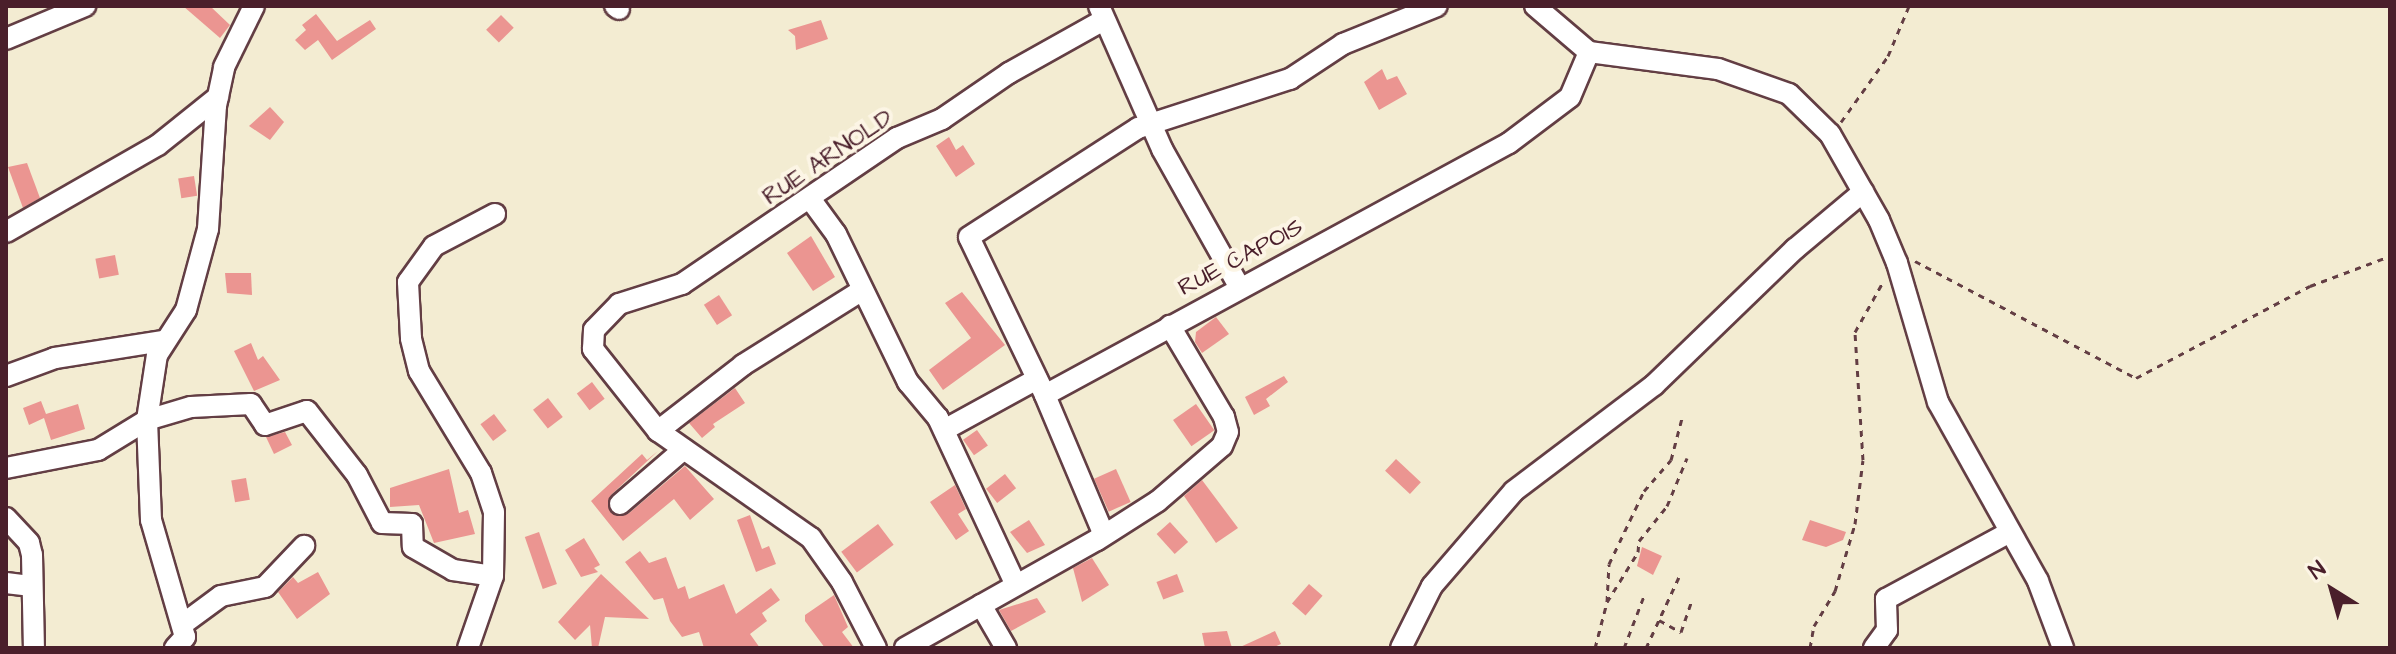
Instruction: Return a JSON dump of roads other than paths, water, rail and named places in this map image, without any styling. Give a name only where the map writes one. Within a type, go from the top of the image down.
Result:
[{"type":"street","points":[[6,39],[85,6]]},
{"type":"street","points":[[175,648],[185,637],[151,520],[147,420],[162,341],[186,310],[199,271],[208,229],[218,97],[224,67],[254,6]]},
{"type":"street","points":[[1104,535],[1041,387],[969,237],[1111,141],[1151,124],[1290,79],[1343,44],[1437,6]]},
{"type":"street","points":[[1535,6],[1589,52],[1718,69],[1789,94],[1830,134],[1894,256],[1938,402],[2010,532],[2059,629],[2063,648]]},
{"type":"street","name":"RUE ARNOLD","points":[[876,648],[842,582],[811,538],[658,431],[593,349],[594,330],[619,304],[682,284],[811,200],[897,138],[942,119],[1101,13],[1151,124],[1239,286]]},
{"type":"street","name":"RUE CAPOIS","points":[[905,648],[1104,535],[1205,464],[1228,432],[1170,326],[1239,286],[1388,212],[1534,126],[1570,97],[1589,52]]},
{"type":"street","points":[[6,232],[158,145],[218,97]]},
{"type":"street","points":[[1401,648],[1432,586],[1514,491],[1654,385],[1795,249],[1863,192]]},
{"type":"street","points":[[811,200],[836,234],[861,291],[908,382],[944,430],[1016,585]]},
{"type":"street","points":[[468,648],[493,576],[494,512],[481,473],[419,371],[411,338],[408,282],[434,246],[495,214]]},
{"type":"street","points":[[658,431],[743,365],[861,291]]},
{"type":"street","points":[[944,430],[1170,326]]},
{"type":"street","points":[[9,367],[106,347],[162,341]]},
{"type":"street","points":[[6,468],[98,450],[147,420],[212,404],[251,404],[265,425],[307,411],[357,475],[382,523],[412,524],[413,547],[453,570],[493,576]]},
{"type":"street","points":[[620,504],[684,449]]},
{"type":"street","points":[[6,518],[29,543],[34,648]]},
{"type":"street","points":[[1874,648],[1887,630],[1886,599],[2010,532]]},
{"type":"street","points":[[183,624],[221,596],[265,587],[304,546]]},
{"type":"street","points":[[6,583],[32,586]]},
{"type":"street","points":[[981,605],[1006,648]]}]
